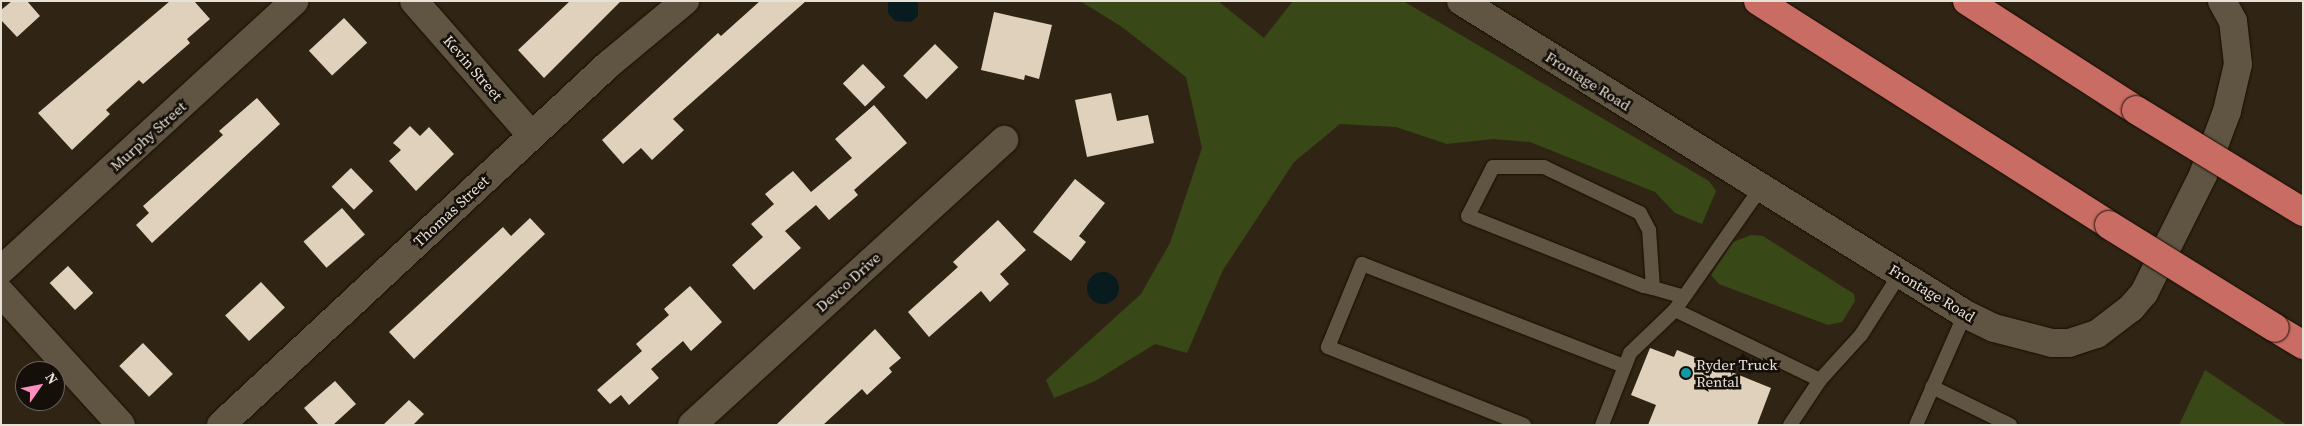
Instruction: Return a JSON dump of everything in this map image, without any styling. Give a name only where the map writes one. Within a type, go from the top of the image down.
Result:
[{"type":"highway","points":[[1758,1],[2109,225],[2303,344]]},
{"type":"highway","points":[[1967,1],[2136,110],[2303,212]]},
{"type":"street","name":"Murphy Street","points":[[1,270],[295,1]]},
{"type":"street","name":"Kevin Street","points":[[414,1],[532,136]]},
{"type":"street","name":"Thomas Street","points":[[221,425],[608,64],[685,1]]},
{"type":"street","name":"Frontage Road","points":[[1461,1],[1760,190],[1965,314],[2024,338],[2069,343],[2097,334],[2131,308],[2144,293],[2203,174],[2227,111],[2238,64],[2233,21],[2222,1]]},
{"type":"street","name":"Devco Drive","points":[[692,425],[1004,140]]},
{"type":"street","points":[[1,294],[121,425]]},
{"type":"lane","points":[[1653,288],[1649,230],[1640,213],[1544,167],[1493,167],[1468,216],[1653,288],[1684,298]]},
{"type":"lane","points":[[1602,425],[1630,353],[1675,310],[1760,190]]},
{"type":"lane","points":[[1524,425],[1328,347],[1362,264],[1624,366]]},
{"type":"lane","points":[[1790,425],[1820,380],[1861,335],[1900,274]]},
{"type":"lane","points":[[1675,310],[1820,380]]},
{"type":"lane","points":[[1916,425],[1965,314]]},
{"type":"lane","points":[[1932,386],[2010,425]]},
{"type":"green space","points":[[1080,1],[1218,1],[1264,38],[1293,1],[1403,1],[1709,181],[1716,191],[1702,224],[1675,213],[1655,192],[1530,142],[1493,139],[1447,144],[1396,127],[1340,124],[1294,162],[1223,270],[1187,353],[1155,344],[1095,381],[1054,398],[1046,380],[1141,294],[1170,243],[1202,148],[1186,77],[1122,27]]},
{"type":"green space","points":[[1751,235],[1763,236],[1854,294],[1855,301],[1842,322],[1828,325],[1719,284],[1711,275],[1733,242]]},
{"type":"green space","points":[[2205,370],[2287,425],[2179,425]]},
{"type":"shaded area","points":[[888,1],[918,1],[918,16],[911,22],[895,21],[888,13]]},
{"type":"shaded area","points":[[1103,272],[1109,273],[1114,277],[1118,282],[1118,294],[1114,299],[1109,303],[1103,304],[1097,303],[1092,299],[1088,294],[1087,288],[1088,282],[1092,277],[1097,273]]},
{"type":"building","points":[[12,1],[27,1],[40,16],[17,37],[1,20],[1,10]]},
{"type":"building","points":[[170,1],[194,1],[210,19],[187,39],[190,43],[143,84],[139,80],[106,110],[110,114],[72,150],[38,113]]},
{"type":"building","points":[[570,1],[621,1],[544,78],[518,50]]},
{"type":"building","points":[[760,1],[806,1],[673,119],[684,130],[652,160],[641,148],[623,164],[602,140],[718,33],[721,36]]},
{"type":"building","points":[[994,12],[1052,25],[1039,79],[1025,75],[1024,80],[981,70]]},
{"type":"building","points":[[344,18],[367,43],[332,76],[309,51]]},
{"type":"building","points":[[935,44],[958,67],[927,99],[903,76]]},
{"type":"building","points":[[863,64],[885,87],[865,106],[843,83]]},
{"type":"building","points":[[1111,93],[1117,121],[1148,115],[1154,143],[1087,157],[1075,100]]},
{"type":"building","points":[[257,98],[280,124],[152,243],[136,225],[149,213],[143,206],[223,135],[219,131]]},
{"type":"building","points":[[874,105],[907,143],[854,190],[858,195],[829,220],[816,205],[785,231],[801,248],[754,290],[732,265],[763,237],[751,224],[774,204],[765,194],[793,171],[811,192],[852,158],[835,139]]},
{"type":"building","points":[[410,126],[420,136],[429,127],[454,154],[416,191],[389,161],[401,150],[393,143]]},
{"type":"building","points":[[351,168],[373,191],[354,210],[332,187]]},
{"type":"building","points":[[1075,179],[1105,203],[1079,236],[1086,242],[1071,261],[1033,232]]},
{"type":"building","points":[[342,208],[365,234],[326,268],[304,241]]},
{"type":"building","points":[[530,218],[545,234],[414,359],[389,332],[503,227],[511,236]]},
{"type":"building","points":[[998,220],[1026,250],[1000,274],[1009,284],[990,302],[981,291],[929,337],[908,312],[958,267],[953,262]]},
{"type":"building","points":[[68,266],[93,293],[75,310],[50,283]]},
{"type":"building","points":[[261,282],[285,308],[249,341],[225,315]]},
{"type":"building","points":[[690,286],[722,322],[691,351],[683,341],[651,369],[659,378],[629,405],[621,395],[610,404],[597,390],[642,351],[636,344],[669,315],[664,309]]},
{"type":"building","points":[[875,329],[901,358],[889,368],[892,372],[867,395],[862,389],[823,425],[776,425]]},
{"type":"building","points":[[143,343],[173,374],[149,397],[119,366]]},
{"type":"building","name":"Ryder Truck Rental","points":[[1650,348],[1674,357],[1677,350],[1771,388],[1757,425],[1648,425],[1656,405],[1631,395]]},
{"type":"building","points":[[335,381],[356,404],[333,425],[319,425],[304,408]]},
{"type":"building","points":[[409,400],[424,414],[413,425],[383,425]]},
{"type":"place","name":"Ryder Truck Rental","points":[[1686,373]]}]
